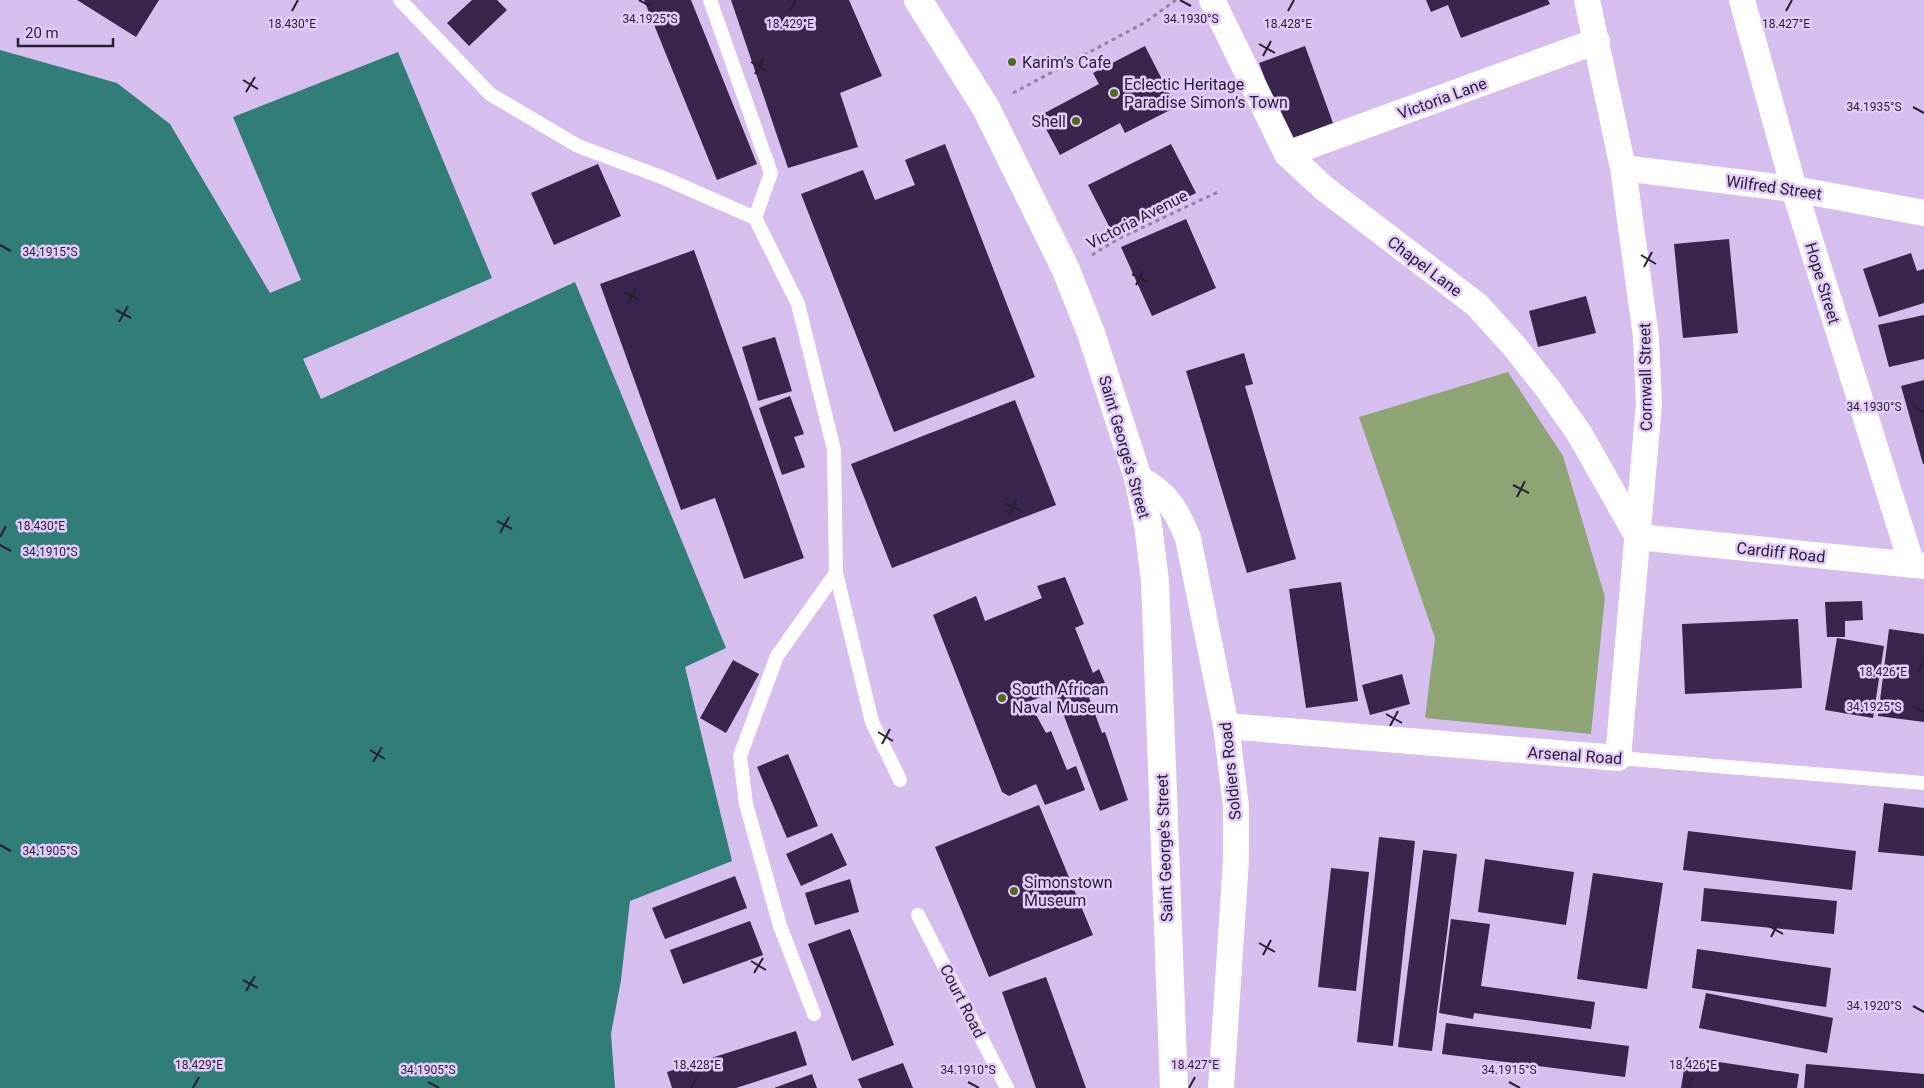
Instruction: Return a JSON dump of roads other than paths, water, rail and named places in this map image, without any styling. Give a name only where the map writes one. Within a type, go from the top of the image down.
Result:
[{"type":"main road","name":"Saint George's Street","points":[[918,0],[986,108],[1066,270],[1091,333],[1138,478],[1148,524],[1155,581],[1174,1088]]},
{"type":"street","name":"Chapel Lane","points":[[1212,0],[1287,154],[1325,189],[1477,305],[1514,346],[1548,389],[1579,433],[1638,537]]},
{"type":"street","name":"Cornwall Street","points":[[1587,0],[1623,168],[1646,337],[1649,404],[1618,758]]},
{"type":"street","name":"Hope Street","points":[[1742,0],[1794,189],[1918,565]]},
{"type":"street","name":"Victoria Lane","points":[[1287,154],[1597,41]]},
{"type":"street","name":"Wilfred Street","points":[[1623,168],[1794,189],[1924,213]]},
{"type":"street","name":"Soldiers Road","points":[[1138,478],[1154,486],[1166,498],[1178,513],[1188,538],[1226,726],[1236,806],[1236,860],[1221,1088]]},
{"type":"street","name":"Cardiff Road","points":[[1638,537],[1918,565]]},
{"type":"street","name":"Arsenal Road","points":[[1226,726],[1618,758]]},
{"type":"lane","points":[[400,0],[490,94],[578,146],[664,178],[755,218],[798,304],[834,450],[836,573],[872,722],[900,780]]},
{"type":"lane","points":[[710,0],[771,173],[755,218]]},
{"type":"lane","points":[[814,1014],[780,926],[746,804],[740,756],[777,656],[836,573]]},
{"type":"lane","name":"Arsenal Road","points":[[1618,758],[1924,783]]},
{"type":"lane","name":"Court Road","points":[[918,915],[1006,1088]]},
{"type":"place","name":"Karim’s Cafe","points":[[1012,62]]},
{"type":"place","name":"Eclectic Heritage Paradise Simon’s Town","points":[[1114,93]]},
{"type":"place","name":"Shell","points":[[1076,121]]},
{"type":"place","name":"South African Naval Museum","points":[[1002,698]]},
{"type":"place","name":"Simonstown Museum","points":[[1014,891]]}]
